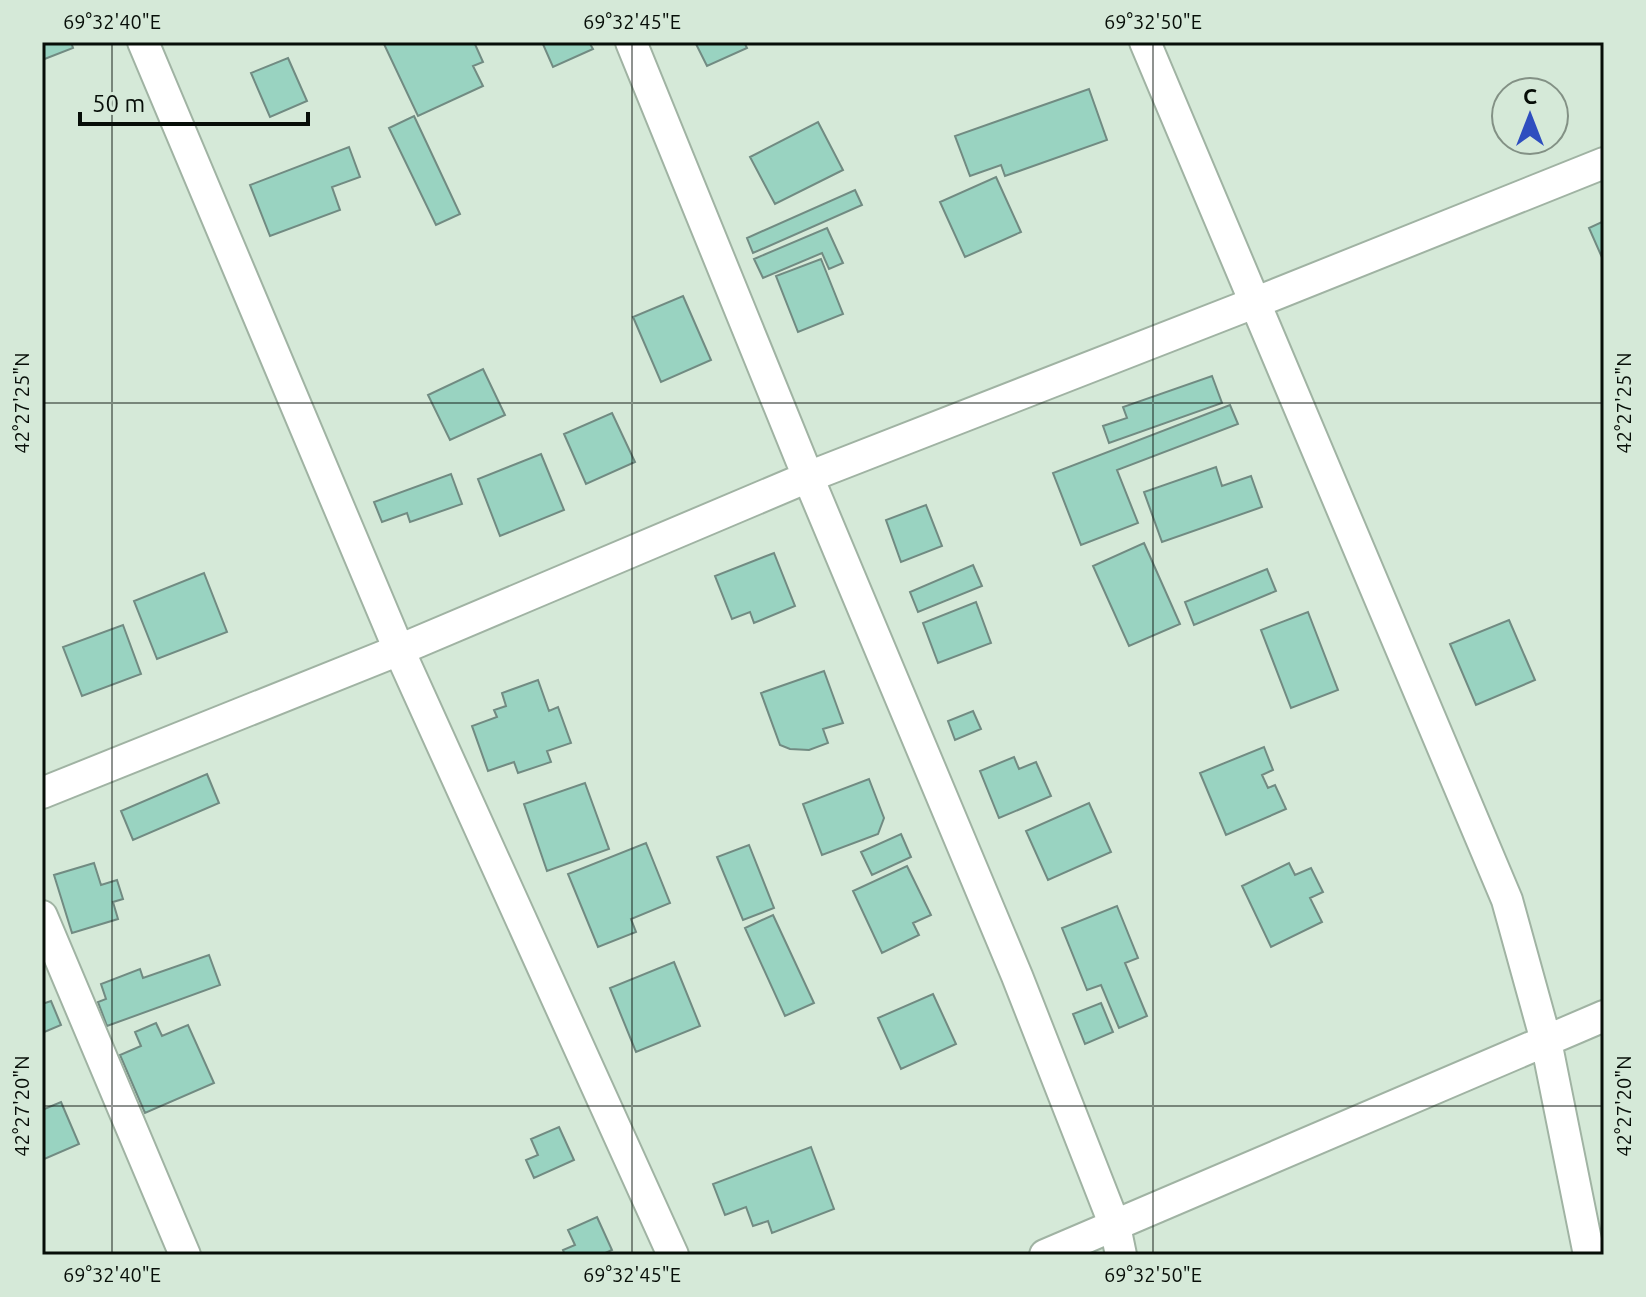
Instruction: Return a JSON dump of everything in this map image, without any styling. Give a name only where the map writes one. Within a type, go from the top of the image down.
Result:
[{"type":"street","points":[[143,42],[399,650],[673,1255]]},
{"type":"street","points":[[631,42],[808,477],[1017,976],[1118,1241]]},
{"type":"street","points":[[1145,42],[1507,900],[1546,1041],[1589,1255]]},
{"type":"street","points":[[42,793],[399,650],[808,477],[1604,163]]},
{"type":"street","points":[[42,916],[185,1255]]},
{"type":"street","points":[[1045,1255],[1118,1241],[1604,1016]]},
{"type":"building","points":[[42,42],[71,42],[73,48],[42,60]]},
{"type":"building","points":[[383,42],[474,42],[483,62],[473,66],[483,86],[418,116]]},
{"type":"building","points":[[542,42],[589,42],[593,49],[553,67]]},
{"type":"building","points":[[695,42],[744,42],[747,48],[707,66]]},
{"type":"building","points":[[288,58],[307,101],[270,117],[251,73]]},
{"type":"building","points":[[1089,89],[1107,140],[1005,176],[1001,165],[970,176],[955,136]]},
{"type":"building","points":[[414,116],[460,214],[436,225],[389,128]]},
{"type":"building","points":[[818,122],[843,170],[775,204],[750,157]]},
{"type":"building","points":[[349,147],[360,177],[332,187],[340,210],[270,236],[250,185]]},
{"type":"building","points":[[996,177],[1021,232],[965,257],[940,202]]},
{"type":"building","points":[[855,190],[862,205],[753,253],[747,238]]},
{"type":"building","points":[[1604,221],[1604,262],[1589,228]]},
{"type":"building","points":[[827,228],[843,263],[829,269],[822,253],[763,278],[754,259]]},
{"type":"building","points":[[821,259],[843,314],[798,332],[776,276]]},
{"type":"building","points":[[683,296],[711,360],[661,382],[633,317]]},
{"type":"building","points":[[483,369],[505,415],[450,440],[428,395]]},
{"type":"building","points":[[1212,376],[1222,403],[1109,443],[1103,426],[1127,418],[1123,407]]},
{"type":"building","points":[[1230,405],[1238,424],[1117,470],[1138,523],[1081,545],[1053,473]]},
{"type":"building","points":[[612,413],[635,462],[586,484],[564,434]]},
{"type":"building","points":[[541,454],[564,510],[500,536],[478,479]]},
{"type":"building","points":[[1216,467],[1222,486],[1251,476],[1262,507],[1162,542],[1144,492]]},
{"type":"building","points":[[451,474],[462,504],[410,522],[407,513],[382,522],[374,502]]},
{"type":"building","points":[[926,505],[942,546],[901,562],[886,520]]},
{"type":"building","points":[[1144,543],[1180,624],[1129,646],[1093,566]]},
{"type":"building","points":[[774,553],[795,606],[754,623],[750,612],[732,619],[715,576]]},
{"type":"building","points":[[973,565],[982,586],[918,612],[910,592]]},
{"type":"building","points":[[1267,569],[1276,591],[1194,625],[1185,602]]},
{"type":"building","points":[[204,573],[227,632],[157,659],[134,601]]},
{"type":"building","points":[[976,602],[991,643],[938,663],[923,623]]},
{"type":"building","points":[[1308,612],[1338,690],[1291,708],[1261,630]]},
{"type":"building","points":[[1509,620],[1535,680],[1476,705],[1450,644]]},
{"type":"building","points":[[123,625],[141,674],[82,696],[63,647]]},
{"type":"building","points":[[824,671],[843,723],[823,729],[828,743],[809,750],[780,745],[761,693]]},
{"type":"building","points":[[538,680],[549,711],[558,707],[571,743],[547,751],[551,762],[518,773],[514,762],[488,771],[472,726],[497,717],[494,710],[506,706],[502,693]]},
{"type":"building","points":[[973,711],[981,729],[955,740],[948,721]]},
{"type":"building","points":[[1264,747],[1273,770],[1262,775],[1268,788],[1275,785],[1286,809],[1226,835],[1200,773]]},
{"type":"building","points":[[1014,757],[1019,769],[1036,762],[1051,796],[999,818],[980,771]]},
{"type":"building","points":[[207,774],[219,803],[133,840],[121,811]]},
{"type":"building","points":[[869,779],[884,818],[878,834],[822,855],[803,804]]},
{"type":"building","points":[[585,783],[609,849],[547,871],[524,804]]},
{"type":"building","points":[[1089,803],[1111,852],[1048,880],[1026,831]]},
{"type":"building","points":[[901,834],[911,857],[872,875],[861,852]]},
{"type":"building","points":[[646,843],[670,903],[631,919],[636,932],[598,947],[568,874]]},
{"type":"building","points":[[749,845],[774,908],[743,920],[717,857]]},
{"type":"building","points":[[94,863],[101,885],[117,880],[123,899],[113,902],[118,919],[72,933],[54,875]]},
{"type":"building","points":[[1289,863],[1295,875],[1311,868],[1323,892],[1310,898],[1322,922],[1271,947],[1242,886]]},
{"type":"building","points":[[907,866],[931,915],[913,923],[919,935],[882,953],[853,891]]},
{"type":"building","points":[[1117,906],[1138,958],[1125,963],[1147,1016],[1119,1028],[1101,985],[1087,990],[1062,928]]},
{"type":"building","points":[[773,915],[814,1003],[785,1016],[745,928]]},
{"type":"building","points":[[209,955],[220,985],[107,1026],[98,1002],[106,999],[101,984],[140,969],[143,978]]},
{"type":"building","points":[[674,962],[700,1026],[636,1052],[610,988]]},
{"type":"building","points":[[933,994],[956,1044],[901,1069],[878,1018]]},
{"type":"building","points":[[51,1001],[61,1025],[42,1033],[42,1004]]},
{"type":"building","points":[[1101,1003],[1113,1032],[1085,1044],[1073,1014]]},
{"type":"building","points":[[156,1023],[162,1036],[188,1025],[214,1083],[145,1113],[120,1055],[141,1046],[135,1032]]},
{"type":"building","points":[[61,1102],[79,1144],[42,1160],[42,1110]]},
{"type":"building","points":[[559,1127],[574,1160],[534,1178],[526,1160],[538,1155],[531,1139]]},
{"type":"building","points":[[811,1147],[834,1209],[772,1233],[768,1221],[753,1226],[746,1207],[725,1215],[713,1184]]},
{"type":"building","points":[[597,1217],[612,1250],[601,1255],[565,1255],[563,1250],[575,1245],[568,1230]]}]
